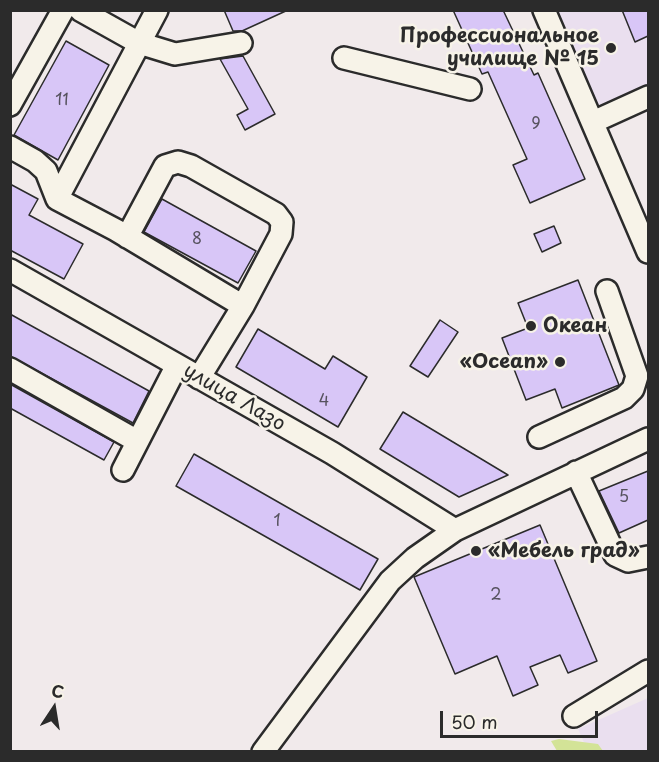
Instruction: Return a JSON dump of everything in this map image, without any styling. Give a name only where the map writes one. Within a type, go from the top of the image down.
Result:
[{"type":"street","points":[[10,105],[63,10]]},
{"type":"street","points":[[80,10],[139,43],[175,54],[241,44]]},
{"type":"street","points":[[57,199],[158,10]]},
{"type":"street","points":[[544,10],[648,252]]},
{"type":"street","points":[[344,58],[470,88]]},
{"type":"street","points":[[593,122],[648,97]]},
{"type":"street","points":[[10,147],[35,161],[46,171],[57,199],[127,237],[243,306]]},
{"type":"street","points":[[127,237],[165,166],[178,162],[191,166],[276,214],[282,222],[281,234],[243,306],[199,378]]},
{"type":"street","name":"улица Лазо","points":[[10,270],[332,453],[455,530]]},
{"type":"street","points":[[539,437],[624,398],[633,389],[637,376],[607,291]]},
{"type":"street","points":[[123,470],[177,365]]},
{"type":"street","points":[[10,369],[137,441]]},
{"type":"street","points":[[263,752],[390,581],[415,558],[455,530],[648,440]]},
{"type":"street","points":[[576,472],[615,555],[628,561],[648,557]]},
{"type":"street","points":[[574,716],[648,671]]},
{"type":"shaded area","name":"Профессиональное училище № 15","points":[[556,11],[648,11],[648,86],[599,109]]},
{"type":"shaded area","points":[[648,698],[648,751],[588,751],[578,729]]},
{"type":"green space","points":[[559,739],[598,744],[603,751],[557,751],[551,741]]},
{"type":"building","points":[[224,10],[288,10],[242,31],[233,31]]},
{"type":"building","points":[[453,10],[503,10],[534,75],[538,73],[585,179],[530,203],[513,165],[527,159],[488,72],[482,74]]},
{"type":"building","points":[[622,10],[648,10],[648,36],[635,42]]},
{"type":"building","points":[[66,41],[109,65],[58,160],[14,135]]},
{"type":"building","points":[[243,56],[275,114],[245,130],[237,115],[248,109],[220,59]]},
{"type":"building","points":[[10,184],[38,199],[29,215],[83,244],[64,279],[10,250]]},
{"type":"building","points":[[162,199],[256,251],[238,283],[144,232]]},
{"type":"building","points":[[554,226],[561,243],[542,252],[534,234]]},
{"type":"building","name":"«Оcean»","points":[[578,280],[619,385],[562,408],[555,389],[526,400],[502,338],[528,328],[518,303]]},
{"type":"building","points":[[10,314],[149,391],[133,423],[10,356]]},
{"type":"building","points":[[440,320],[458,332],[428,377],[410,366]]},
{"type":"building","points":[[258,329],[325,369],[333,356],[367,377],[338,427],[236,367]]},
{"type":"building","points":[[10,384],[114,442],[104,460],[10,408]]},
{"type":"building","points":[[403,412],[508,475],[459,497],[380,449]]},
{"type":"building","points":[[194,454],[378,559],[360,590],[176,486]]},
{"type":"building","points":[[648,471],[648,520],[619,533],[599,491]]},
{"type":"building","points":[[540,525],[597,661],[568,673],[560,655],[530,667],[538,685],[513,696],[497,656],[455,674],[414,577]]},
{"type":"place","name":"Профессиональное училище № 15","points":[[611,48]]},
{"type":"place","name":"Океан","points":[[531,326]]},
{"type":"place","name":"«Оcean»","points":[[560,362]]},
{"type":"place","name":"«Мебель град»","points":[[476,551]]}]
